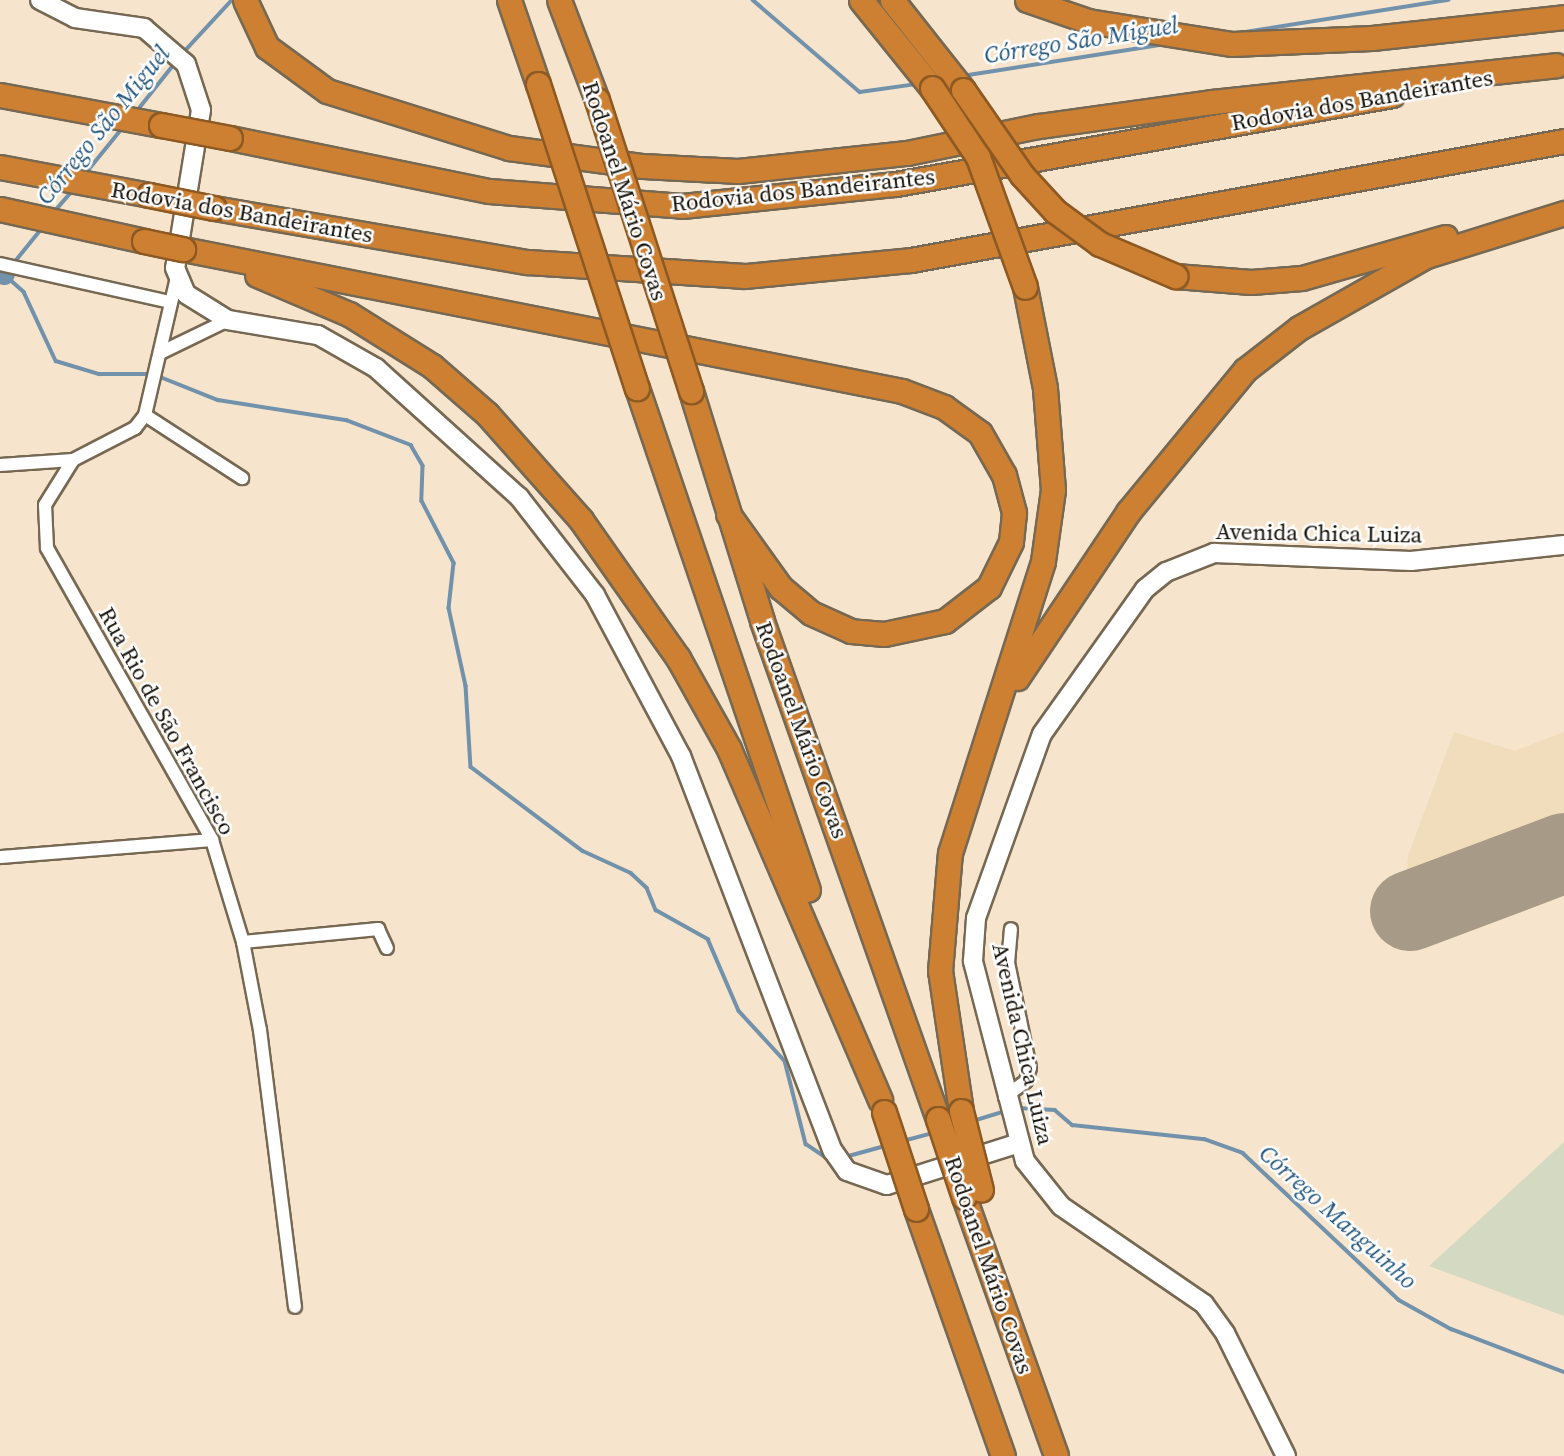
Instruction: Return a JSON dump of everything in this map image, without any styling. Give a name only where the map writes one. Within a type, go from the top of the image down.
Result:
[{"type":"highway","points":[[245,0],[267,47],[327,90],[509,148],[643,166],[738,171],[907,153],[1039,126],[1212,102],[1560,65]]},
{"type":"highway","points":[[494,0],[535,75]]},
{"type":"highway","name":"Rodoanel Mário Covas","points":[[509,0],[637,388],[916,1209],[1003,1456]]},
{"type":"highway","name":"Rodoanel Mário Covas","points":[[559,0],[597,100],[728,514],[938,1119],[973,1193],[1000,1299],[1056,1456]]},
{"type":"highway","points":[[861,0],[932,88],[978,157],[1026,287],[1045,388],[1053,490],[1043,561],[998,707],[966,788],[943,903],[943,1016],[973,1193]]},
{"type":"highway","points":[[892,0],[964,90],[1022,175],[1055,211],[1100,244],[1175,276],[1251,282],[1302,278],[1445,237],[1483,236]]},
{"type":"highway","points":[[1027,0],[1088,21],[1232,44],[1372,38],[1564,17]]},
{"type":"highway","name":"Rodovia dos Bandeirantes","points":[[0,95],[230,138],[489,191],[682,206],[896,184],[1560,65]]},
{"type":"highway","name":"Rodovia dos Bandeirantes","points":[[0,167],[214,208],[528,262],[745,276],[911,260],[1564,141]]},
{"type":"highway","points":[[0,209],[183,249],[319,299],[432,366],[487,414],[581,520],[671,648],[729,749],[882,1106]]},
{"type":"highway","points":[[998,707],[1128,512],[1245,370],[1362,289],[1483,236],[1564,213]]},
{"type":"highway","points":[[208,257],[902,391],[944,407],[980,433],[1004,475],[1014,513],[1011,542],[989,587],[945,621],[884,634],[851,631],[811,613],[781,588],[728,514]]},
{"type":"main road","points":[[40,0],[75,18],[111,19],[151,32],[175,50],[196,86],[200,125],[176,282],[195,302],[228,320],[293,327],[360,357],[459,439],[561,548],[610,620],[681,756],[832,1151],[847,1171],[887,1185],[1016,1144]]},
{"type":"main road","name":"Avenida Chica Luiza","points":[[1286,1456],[1225,1333],[1204,1304],[1061,1206],[1016,1144],[973,961],[976,918],[1042,734],[1145,589],[1190,558],[1214,553],[1411,561],[1564,545]]},
{"type":"street","points":[[0,264],[170,302]]},
{"type":"street","points":[[0,465],[73,460],[116,444],[145,415],[176,282]]},
{"type":"street","points":[[160,353],[228,320]]},
{"type":"street","points":[[145,415],[242,478]]},
{"type":"street","name":"Rua Rio de São Francisco","points":[[73,460],[45,505],[47,548],[212,840],[243,942],[295,1307]]},
{"type":"street","points":[[0,857],[212,840]]},
{"type":"street","points":[[243,942],[378,929],[387,948]]},
{"type":"street","points":[[1005,1097],[1026,1081],[1030,1068],[1008,963],[1011,929]]},
{"type":"shaded area","points":[[1454,732],[1515,751],[1564,732],[1564,873],[1416,928],[1405,896],[1408,856]]},
{"type":"green space","points":[[1564,1142],[1564,1316],[1429,1266]]},
{"type":"waterway","name":"Córrego São Miguel","points":[[182,54],[232,0]]},
{"type":"waterway","name":"Córrego São Miguel","points":[[753,0],[860,92],[917,84]]},
{"type":"waterway","name":"Córrego São Miguel","points":[[1239,33],[1448,0]]},
{"type":"waterway","name":"Córrego São Miguel","points":[[962,76],[1166,44]]},
{"type":"waterway","name":"Córrego São Miguel","points":[[136,112],[175,63]]},
{"type":"waterway","name":"Córrego São Miguel","points":[[85,174],[124,126]]},
{"type":"waterway","name":"Córrego São Miguel","points":[[54,212],[74,189]]},
{"type":"waterway","name":"Córrego São Miguel","points":[[13,264],[43,227]]},
{"type":"waterway","points":[[8,270],[4,274],[24,292],[56,361],[99,374],[151,374]]},
{"type":"waterway","name":"Córrego São Miguel","points":[[0,273],[4,274]]},
{"type":"waterway","name":"Córrego Manguinho","points":[[158,376],[218,400],[346,420],[411,445],[423,466],[422,501],[454,563],[449,608],[466,686],[471,767],[583,851],[631,873],[647,888],[656,910],[708,939],[739,1011],[785,1061],[806,1144],[831,1161]]},
{"type":"waterway","name":"Córrego Manguinho","points":[[1017,1108],[1055,1110],[1072,1125],[1204,1139],[1243,1153],[1399,1300],[1451,1329],[1564,1372]]},
{"type":"waterway","name":"Córrego Manguinho","points":[[973,1121],[1006,1111]]},
{"type":"waterway","name":"Córrego Manguinho","points":[[903,1141],[932,1133]]},
{"type":"waterway","name":"Córrego Manguinho","points":[[845,1157],[885,1146]]},
{"type":"runway","points":[[1410,911],[1564,853]]}]
